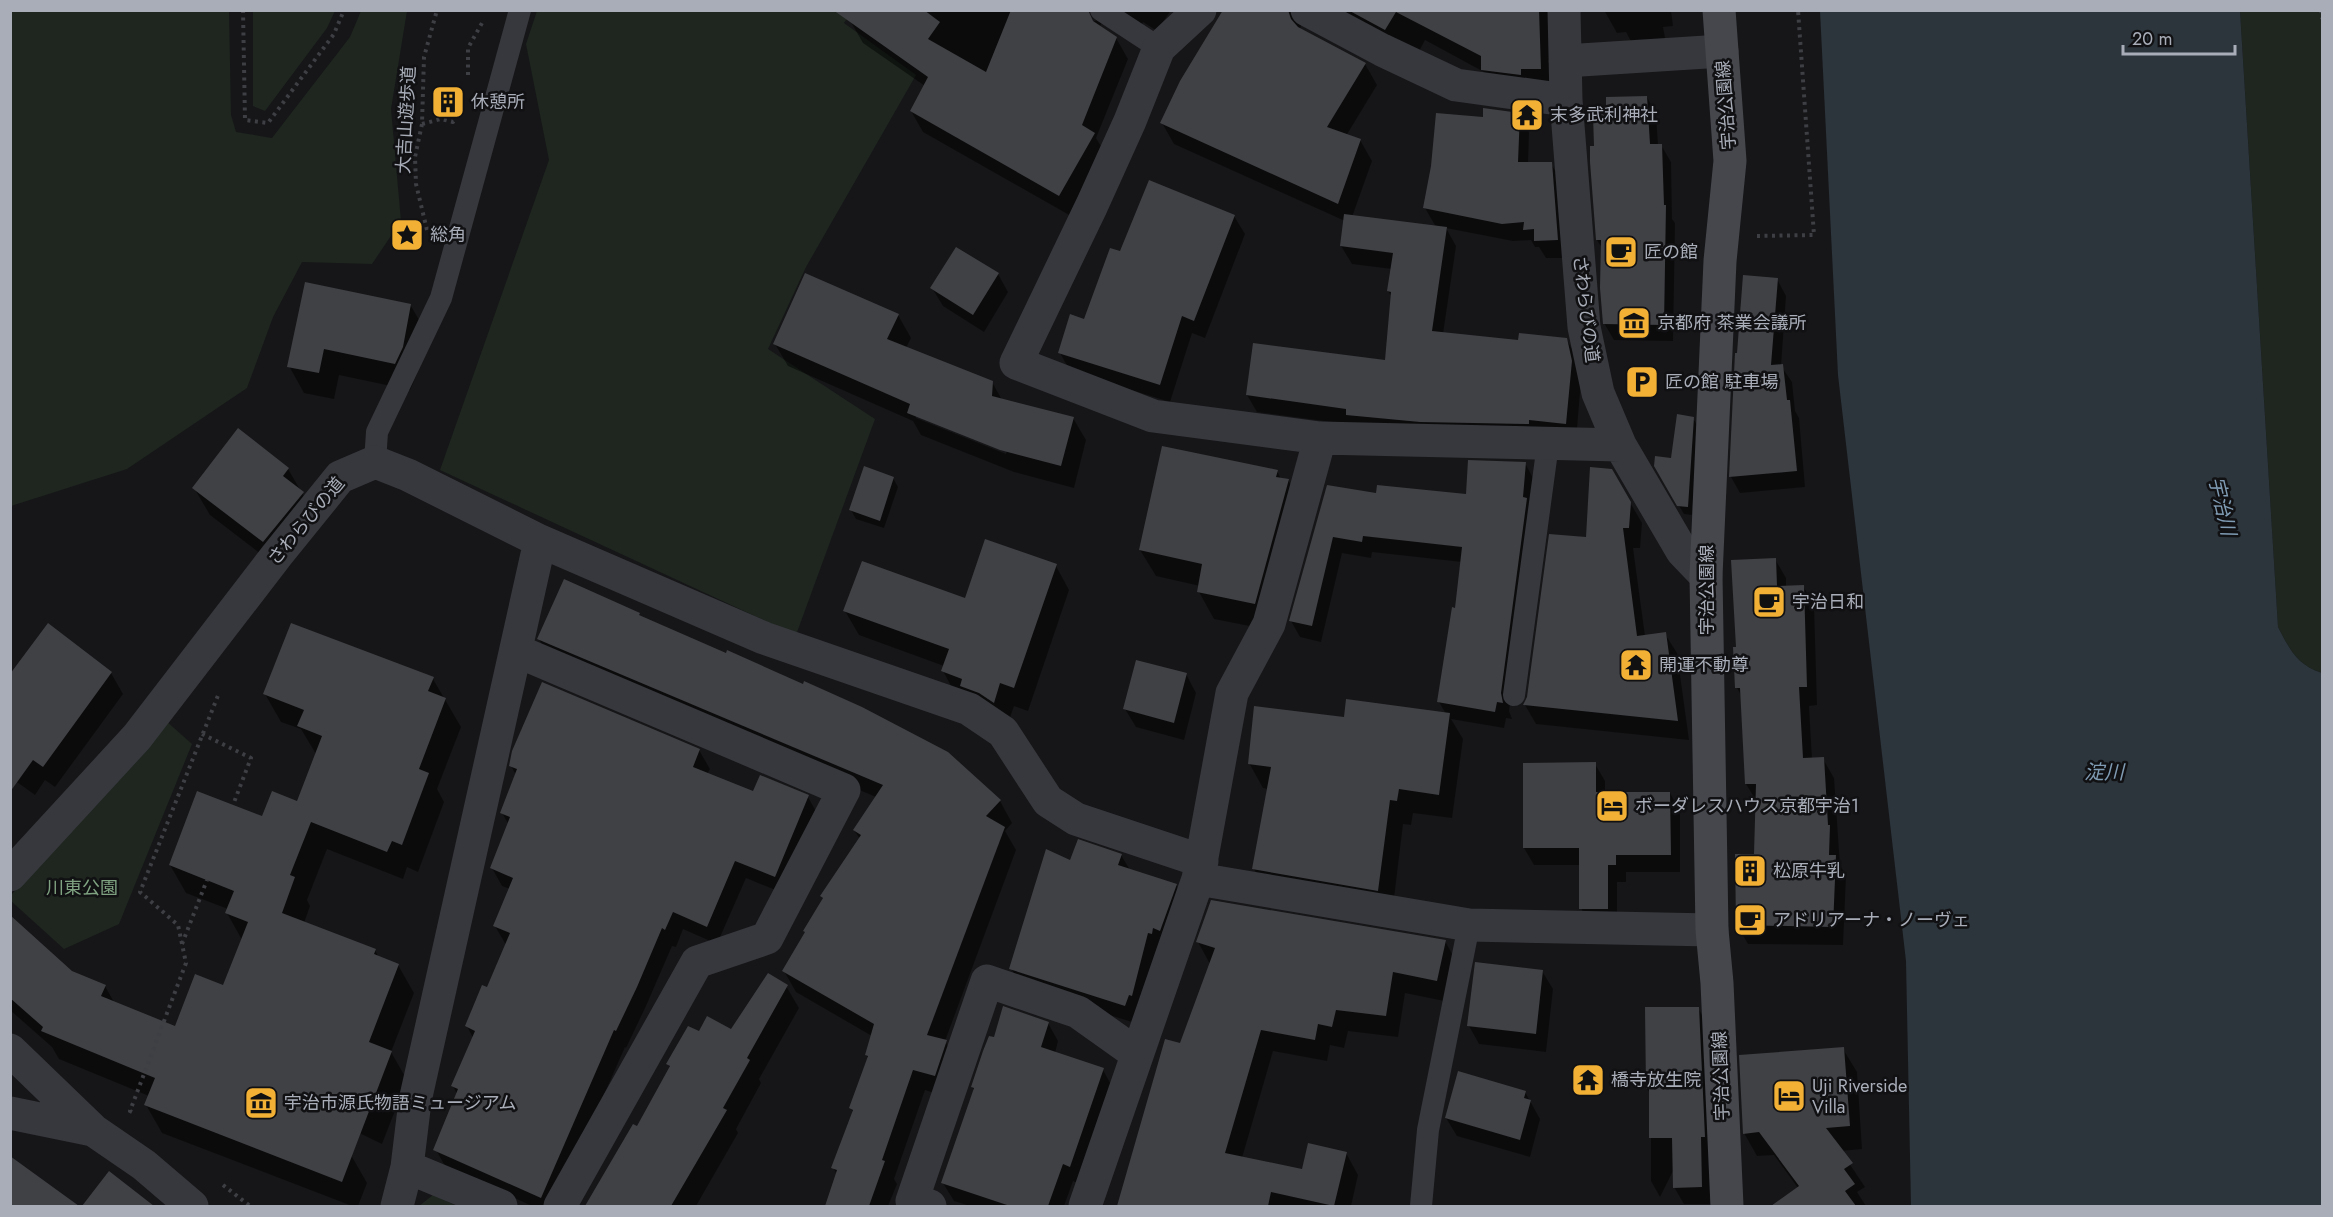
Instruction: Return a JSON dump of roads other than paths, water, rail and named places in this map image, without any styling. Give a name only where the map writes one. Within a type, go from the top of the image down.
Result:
[{"type":"main road","name":"宇治公園線","points":[[1719,10],[1730,161],[1722,236],[1708,486],[1706,576],[1712,930],[1717,983],[1726,1206]]},
{"type":"street","points":[[1200,10],[1159,48],[1130,121],[1092,205],[1016,363],[1153,416],[1320,438],[1620,445]]},
{"type":"street","points":[[1307,10],[1456,86],[1566,100]]},
{"type":"street","name":"さわらびの道","points":[[1564,10],[1566,100],[1584,327],[1598,393],[1620,445],[1682,551],[1706,576]]},
{"type":"street","points":[[1565,62],[1722,51]]},
{"type":"street","points":[[1085,1206],[1200,870],[1232,693],[1269,624],[1320,438]]},
{"type":"street","points":[[375,462],[408,475],[540,541],[764,638],[969,709],[1003,732],[1048,801],[1076,819],[1200,870],[1469,926],[1712,930]]},
{"type":"street","name":"さわらびの道","points":[[10,875],[137,737],[340,477],[375,462]]},
{"type":"street","points":[[397,1206],[406,1167],[415,1101],[540,541]]},
{"type":"street","points":[[517,651],[844,790],[767,938],[697,962],[560,1206]]},
{"type":"street","points":[[930,1206],[912,1200],[987,981],[1078,1012],[1137,1054]]},
{"type":"street","points":[[10,1050],[93,1130],[144,1166],[192,1206]]},
{"type":"street","points":[[10,1113],[93,1130]]},
{"type":"street","points":[[406,1167],[501,1206]]},
{"type":"lane","points":[[375,462],[377,432],[441,298],[520,10]]},
{"type":"lane","points":[[1101,10],[1159,48]]},
{"type":"lane","points":[[1514,695],[1548,444]]},
{"type":"lane","points":[[1421,1206],[1428,1130],[1469,926]]},
{"type":"water","name":"淀川","points":[[1820,11],[2240,11],[2278,627],[2295,656],[2306,666],[2322,673],[2322,1206],[1911,1206],[1906,961],[1838,375]]},
{"type":"place","name":"休憩所","points":[[448,102]]},
{"type":"place","name":"末多武利神社","points":[[1527,115]]},
{"type":"place","name":"総角","points":[[407,235]]},
{"type":"place","name":"匠の館","points":[[1621,252]]},
{"type":"place","name":"京都府 茶業会議所","points":[[1634,323]]},
{"type":"place","name":"匠の館 駐車場","points":[[1642,382]]},
{"type":"place","name":"宇治日和","points":[[1769,602]]},
{"type":"place","name":"開運不動尊","points":[[1636,665]]},
{"type":"place","name":"ボーダレスハウス京都宇治1","points":[[1612,806]]},
{"type":"place","name":"松原牛乳","points":[[1750,871]]},
{"type":"place","name":"アドリアーナ・ノーヴェ","points":[[1750,920]]},
{"type":"place","name":"橋寺放生院","points":[[1588,1080]]},
{"type":"place","name":"Uji Riverside Villa","points":[[1789,1096]]},
{"type":"place","name":"宇治市源氏物語ミュージアム","points":[[261,1103]]},
{"type":"water label","name":"宇治川","points":[[2222,506]]},
{"type":"park label","name":"川東公園","points":[[82,888]]}]
